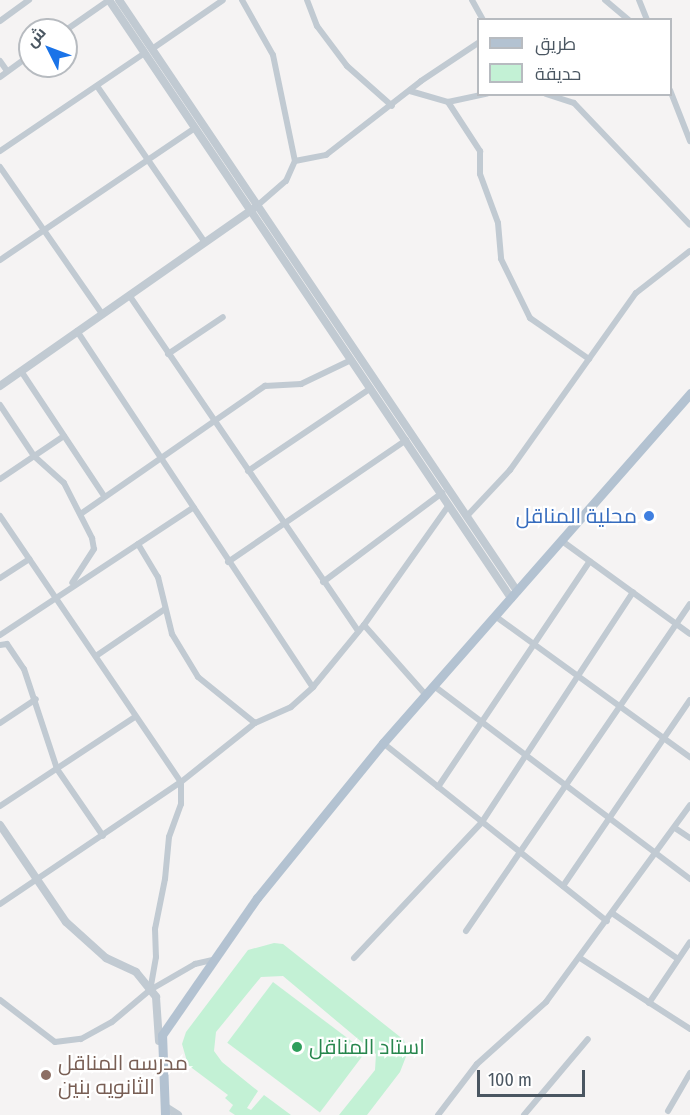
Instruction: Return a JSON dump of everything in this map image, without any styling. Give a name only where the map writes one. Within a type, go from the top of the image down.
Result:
[{"type":"main road","points":[[166,1111],[160,1060],[166,1024],[260,894],[383,743],[690,393]]},
{"type":"street","points":[[0,21],[29,0]]},
{"type":"street","points":[[78,22],[109,0],[149,51],[258,205],[467,516],[514,594]]},
{"type":"street","points":[[118,0],[195,128],[450,505],[514,594]]},
{"type":"street","points":[[0,151],[223,0]]},
{"type":"street","points":[[0,386],[204,241],[251,212],[286,181],[296,161],[273,55],[242,0]]},
{"type":"street","points":[[307,0],[317,26],[347,66],[392,106]]},
{"type":"street","points":[[472,0],[482,18]]},
{"type":"street","points":[[606,0],[627,18]]},
{"type":"street","points":[[639,0],[646,18]]},
{"type":"street","points":[[296,161],[326,154],[477,44]]},
{"type":"street","points":[[0,62],[7,71]]},
{"type":"street","points":[[0,76],[18,64]]},
{"type":"street","points":[[97,86],[204,241]]},
{"type":"street","points":[[410,91],[448,102],[477,96]]},
{"type":"street","points":[[672,95],[690,141]]},
{"type":"street","points":[[552,96],[574,103],[690,225]]},
{"type":"street","points":[[448,102],[480,151],[480,174],[498,223],[501,259],[530,318],[589,359]]},
{"type":"street","points":[[0,260],[195,128]]},
{"type":"street","points":[[0,166],[102,314]]},
{"type":"street","points":[[467,516],[510,470],[636,293],[690,251]]},
{"type":"street","points":[[129,295],[284,526],[358,631]]},
{"type":"street","points":[[168,354],[223,317]]},
{"type":"street","points":[[77,331],[313,687]]},
{"type":"street","points":[[82,513],[268,384],[301,384],[351,360]]},
{"type":"street","points":[[21,371],[104,496]]},
{"type":"street","points":[[248,471],[371,388]]},
{"type":"street","points":[[0,405],[34,456],[64,483],[82,513],[94,549],[70,586]]},
{"type":"street","points":[[0,479],[64,436]]},
{"type":"street","points":[[228,562],[284,526],[406,440]]},
{"type":"street","points":[[323,582],[442,493]]},
{"type":"street","points":[[0,904],[181,782],[255,723],[291,707],[313,687],[364,625],[450,505]]},
{"type":"street","points":[[1,632],[56,599],[70,586],[194,507]]},
{"type":"street","points":[[0,516],[181,782],[181,804],[169,837],[165,879],[155,929],[156,957],[150,990]]},
{"type":"street","points":[[562,541],[690,634]]},
{"type":"street","points":[[138,544],[158,577],[172,634],[198,677],[255,723]]},
{"type":"street","points":[[0,578],[29,559]]},
{"type":"street","points":[[438,787],[532,643],[590,561]]},
{"type":"street","points":[[354,958],[482,822],[633,592]]},
{"type":"street","points":[[466,931],[690,604]]},
{"type":"street","points":[[96,656],[165,609]]},
{"type":"street","points":[[495,616],[690,757]]},
{"type":"street","points":[[364,625],[426,695]]},
{"type":"street","points":[[0,645],[8,644],[24,669],[36,699],[57,769],[103,836]]},
{"type":"street","points":[[434,686],[524,757],[690,879]]},
{"type":"street","points":[[0,723],[36,699]]},
{"type":"street","points":[[563,886],[690,700]]},
{"type":"street","points":[[0,806],[135,717]]},
{"type":"street","points":[[383,743],[607,921]]},
{"type":"street","points":[[438,1115],[477,1065],[546,1002],[656,855],[690,805]]},
{"type":"street","points":[[0,825],[66,922],[106,958],[136,972],[156,997],[160,1060]]},
{"type":"street","points":[[675,828],[690,838]]},
{"type":"street","points":[[612,913],[678,959]]},
{"type":"street","points":[[649,1003],[690,943]]},
{"type":"street","points":[[580,958],[690,1029]]},
{"type":"street","points":[[0,1000],[55,1042],[81,1039],[112,1022],[150,990],[195,964],[213,960]]},
{"type":"street","points":[[524,1115],[588,1040]]},
{"type":"street","points":[[668,1111],[690,1073]]},
{"type":"street","points":[[166,1111],[178,1115]]},
{"type":"green space","points":[[274,943],[283,944],[404,1040],[407,1054],[400,1072],[367,1115],[339,1115],[375,1070],[376,1054],[283,976],[261,977],[216,1032],[214,1051],[222,1062],[258,1091],[247,1108],[251,1110],[264,1095],[291,1115],[235,1115],[229,1111],[233,1105],[225,1098],[228,1095],[188,1065],[182,1044],[186,1032],[248,950]]},
{"type":"green space","name":"استاد المناقل","points":[[273,982],[366,1052],[320,1113],[227,1043]]},
{"type":"place","name":"محلية المناقل","points":[[649,516]]},
{"type":"place","name":"استاد المناقل","points":[[297,1047]]},
{"type":"place","name":"مدرسه المناقل الثانويه بنين","points":[[46,1075]]}]
